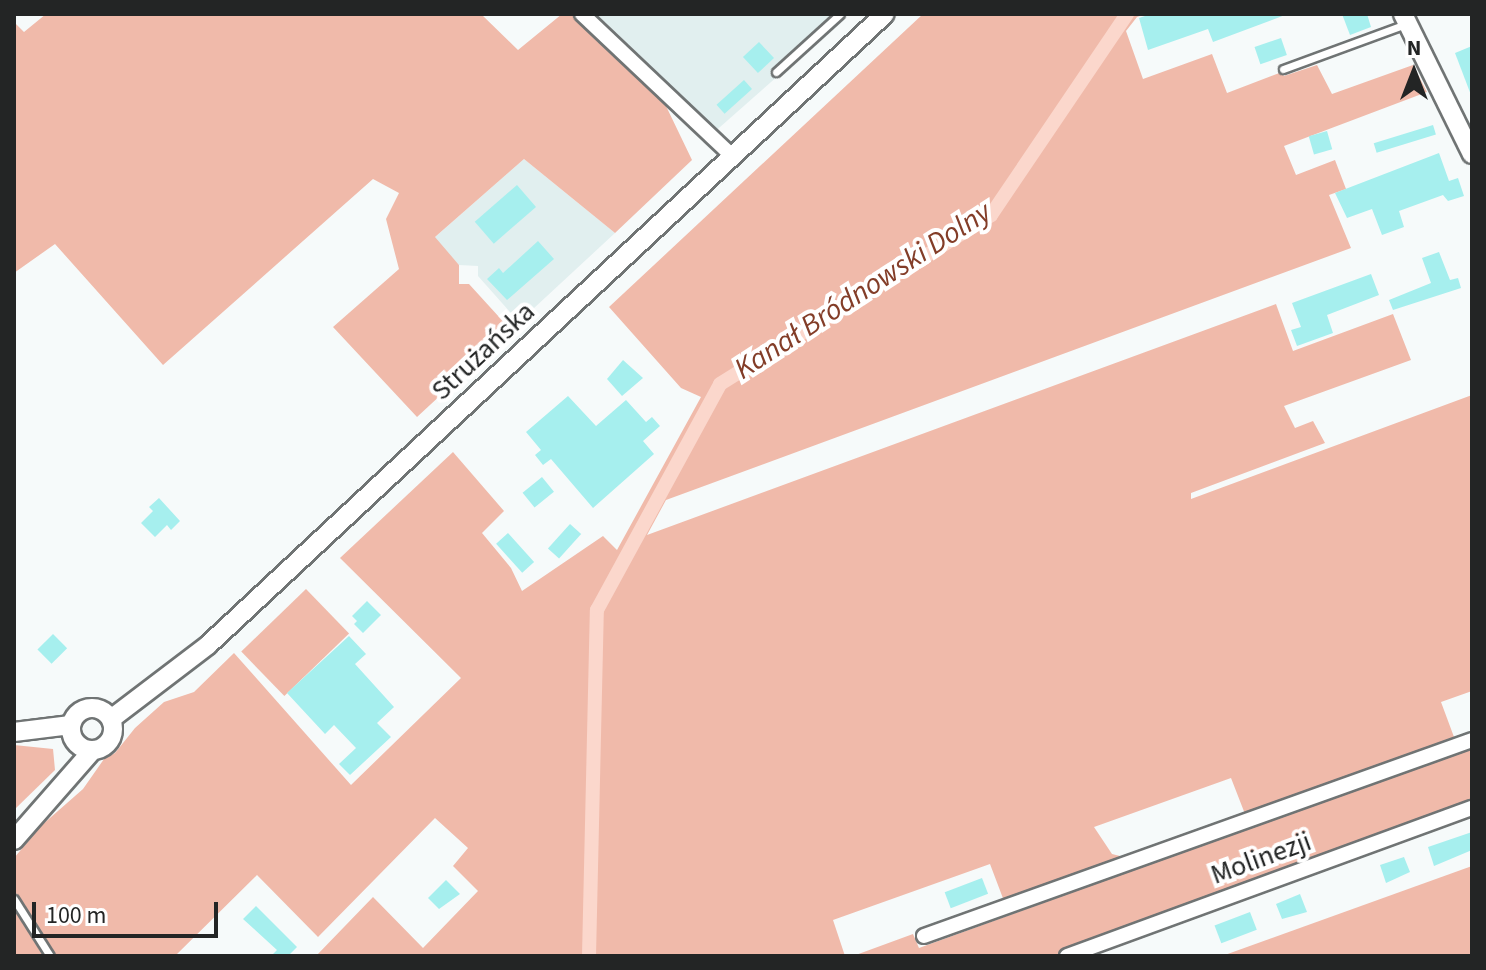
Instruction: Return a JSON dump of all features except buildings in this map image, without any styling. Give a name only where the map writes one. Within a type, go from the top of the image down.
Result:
[{"type":"main road","name":"Strużańska","points":[[111,719],[208,645],[885,14]]},
{"type":"main road","points":[[1405,19],[1472,154]]},
{"type":"main road","points":[[14,840],[92,751],[111,739],[111,719],[103,711],[90,708],[75,715],[71,725],[77,746],[92,751]]},
{"type":"main road","points":[[14,732],[71,725]]},
{"type":"street","points":[[582,14],[732,156]]},
{"type":"street","points":[[924,936],[1472,740]]},
{"type":"street","name":"Molinezji","points":[[1067,956],[1472,808]]},
{"type":"lane","points":[[776,72],[840,14]]},
{"type":"lane","points":[[1283,69],[1405,19]]},
{"type":"lane","points":[[14,899],[50,956]]},
{"type":"shaded area","points":[[46,14],[481,14],[518,50],[562,14],[572,14],[666,106],[692,160],[615,233],[524,159],[435,237],[459,265],[459,284],[469,284],[511,330],[417,417],[333,327],[399,269],[386,219],[399,193],[373,179],[163,365],[55,244],[14,273],[14,22],[24,32]]},
{"type":"shaded area","points":[[592,14],[848,14],[711,135]]},
{"type":"shaded area","points":[[923,14],[1145,14],[1137,17],[1126,31],[1143,79],[1212,54],[1227,93],[1282,72],[1284,76],[1317,65],[1332,94],[1413,65],[1427,92],[1284,146],[1296,175],[1335,160],[1346,189],[1329,195],[1351,248],[666,500],[647,535],[1276,304],[1293,351],[1393,314],[1411,360],[1284,406],[1295,428],[1313,421],[1325,443],[1191,493],[1191,499],[1472,395],[1472,691],[1441,702],[1454,737],[1245,814],[1231,778],[1094,827],[1112,854],[1124,857],[1004,901],[990,864],[833,920],[845,956],[316,956],[373,897],[423,948],[478,891],[453,866],[468,848],[435,818],[318,937],[257,875],[175,956],[56,956],[14,890],[14,858],[42,825],[83,789],[104,759],[115,753],[135,728],[164,702],[194,692],[234,653],[351,785],[461,678],[340,558],[453,452],[504,511],[482,533],[511,568],[522,591],[603,536],[617,550],[701,397],[681,388],[609,307]]},
{"type":"shaded area","points":[[524,159],[615,233],[519,322],[478,276],[478,266],[459,265],[434,238]]},
{"type":"shaded area","points":[[306,589],[349,634],[284,696],[241,652]]},
{"type":"shaded area","points":[[14,745],[53,749],[55,770],[14,810]]},
{"type":"shaded area","points":[[1472,747],[1472,803],[1053,956],[853,956],[913,934],[919,948]]},
{"type":"shaded area","points":[[1472,866],[1472,956],[1222,956]]},
{"type":"shaded area","points":[[14,908],[43,956],[14,956]]},
{"type":"waterway","name":"Kanał Bródnowski Dolny","points":[[589,956],[597,610],[720,384],[991,215],[1127,14]]}]
